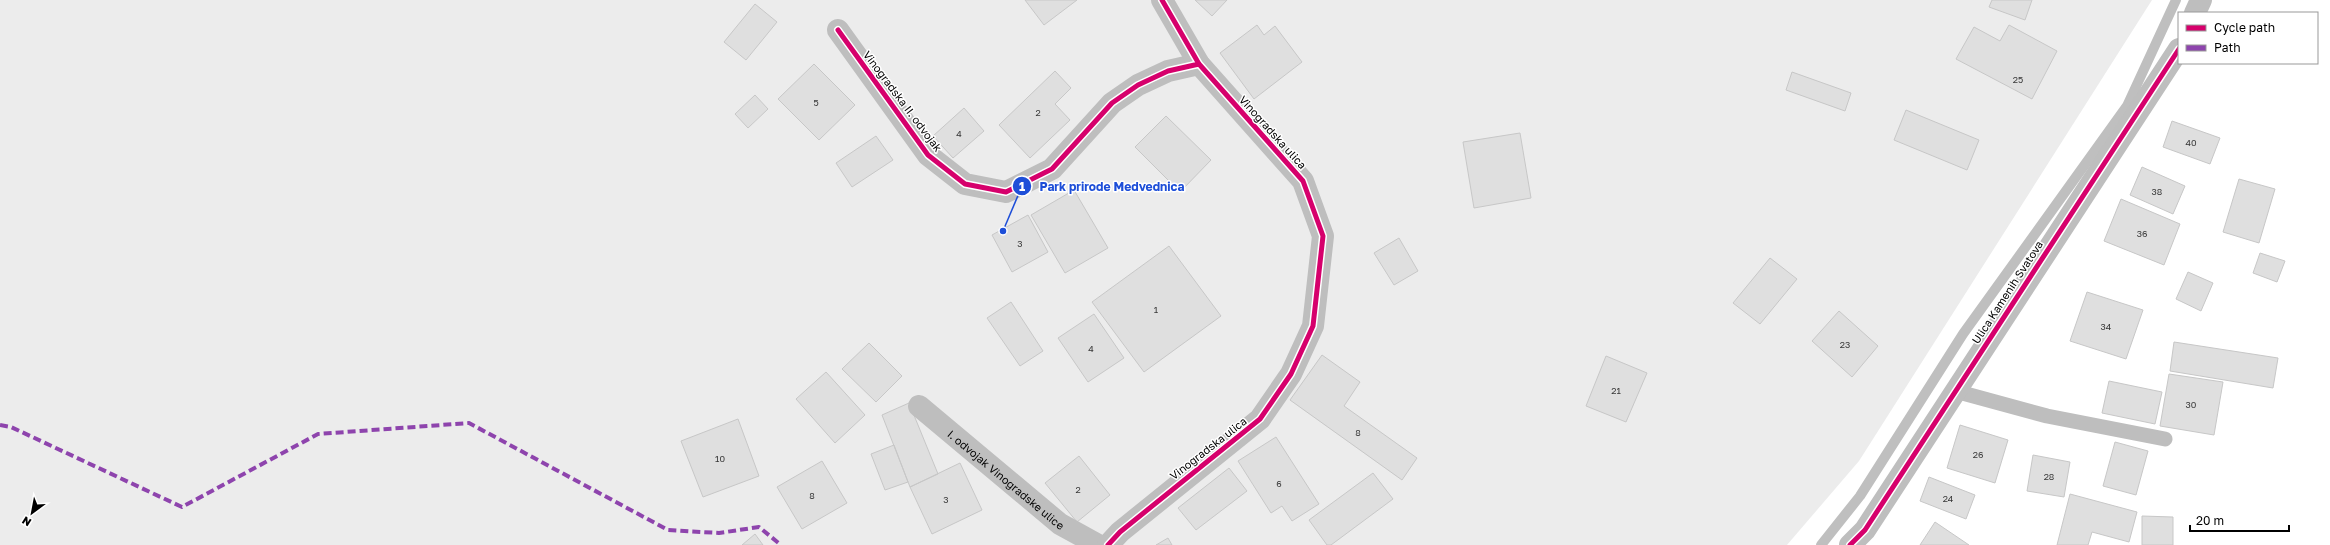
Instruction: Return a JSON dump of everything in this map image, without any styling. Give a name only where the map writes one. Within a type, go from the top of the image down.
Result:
[{"type":"street","name":"Vinogradska ulica","points":[[1108,545],[1132,522],[1260,419],[1291,374],[1313,326],[1323,236],[1303,181],[1199,64],[1162,0]]},
{"type":"street","points":[[2195,12],[2201,0]]},
{"type":"street","name":"Vinogradska II. odvojak","points":[[838,30],[928,155],[965,184],[1006,192],[1052,169],[1112,103],[1138,85],[1168,71],[1199,64]]},
{"type":"street","name":"Ulica Kamenih Svatova","points":[[1850,545],[1865,530],[2178,51]]},
{"type":"street","name":"I. odvojak Vinogradske ulice","points":[[919,406],[1060,524],[1098,545]]},
{"type":"lane","points":[[1955,391],[2047,416],[2165,439]]},
{"type":"shaded area","points":[[0,0],[2152,0],[1859,461],[1787,545],[0,545]]},
{"type":"building","points":[[1025,0],[1077,0],[1044,25]]},
{"type":"building","points":[[1195,0],[1227,0],[1212,16]]},
{"type":"building","points":[[1992,0],[2032,0],[2025,20],[1989,7]]},
{"type":"building","points":[[755,4],[777,22],[746,60],[724,42]]},
{"type":"building","points":[[1257,25],[1264,35],[1275,26],[1302,62],[1254,99],[1220,53]]},
{"type":"building","points":[[2009,25],[2057,51],[2032,99],[1956,59],[1974,27],[2000,41]]},
{"type":"building","points":[[814,64],[855,105],[819,140],[778,99]]},
{"type":"building","points":[[1055,71],[1071,88],[1055,104],[1070,120],[1030,158],[999,125]]},
{"type":"building","points":[[1792,72],[1851,93],[1845,111],[1786,90]]},
{"type":"building","points":[[755,95],[768,109],[748,128],[735,114]]},
{"type":"building","points":[[964,108],[984,131],[953,158],[933,136]]},
{"type":"building","points":[[1906,110],[1979,140],[1967,170],[1894,140]]},
{"type":"building","points":[[1166,116],[1211,160],[1180,192],[1135,147]]},
{"type":"building","points":[[2172,121],[2220,138],[2210,164],[2163,147]]},
{"type":"building","points":[[1520,133],[1531,198],[1474,208],[1463,142]]},
{"type":"building","points":[[876,136],[893,160],[852,187],[836,163]]},
{"type":"building","points":[[2142,167],[2185,186],[2173,214],[2130,195]]},
{"type":"building","points":[[2239,179],[2275,189],[2259,243],[2223,232]]},
{"type":"building","points":[[1074,190],[1108,248],[1065,273],[1031,215]]},
{"type":"building","points":[[2121,199],[2180,224],[2164,265],[2104,241]]},
{"type":"building","points":[[1028,215],[1048,252],[1012,272],[992,235]]},
{"type":"building","points":[[1399,238],[1418,271],[1394,285],[1374,253]]},
{"type":"building","points":[[1169,246],[1221,316],[1144,372],[1092,302]]},
{"type":"building","points":[[2260,253],[2285,261],[2277,282],[2253,273]]},
{"type":"building","points":[[1770,258],[1797,279],[1760,324],[1733,303]]},
{"type":"building","points":[[2188,272],[2213,283],[2201,311],[2176,299]]},
{"type":"building","points":[[2087,292],[2143,310],[2126,359],[2070,341]]},
{"type":"building","points":[[1011,302],[1043,351],[1020,366],[987,318]]},
{"type":"building","points":[[1839,311],[1878,346],[1852,377],[1812,341]]},
{"type":"building","points":[[1094,314],[1124,358],[1088,382],[1058,338]]},
{"type":"building","points":[[2174,342],[2278,358],[2273,388],[2170,371]]},
{"type":"building","points":[[869,343],[902,376],[876,402],[842,369]]},
{"type":"building","points":[[1322,355],[1360,382],[1344,406],[1417,458],[1402,480],[1290,400]]},
{"type":"building","points":[[1606,356],[1647,373],[1626,422],[1586,406]]},
{"type":"building","points":[[826,372],[865,415],[835,443],[796,399]]},
{"type":"building","points":[[2169,374],[2223,382],[2214,435],[2160,426]]},
{"type":"building","points":[[2109,381],[2162,392],[2155,424],[2102,413]]},
{"type":"building","points":[[909,403],[938,474],[910,487],[882,415]]},
{"type":"building","points":[[738,419],[759,476],[703,497],[681,441]]},
{"type":"building","points":[[1960,425],[2008,440],[1995,483],[1947,468]]},
{"type":"building","points":[[1276,437],[1319,504],[1292,521],[1282,506],[1271,513],[1238,461]]},
{"type":"building","points":[[2115,442],[2148,451],[2136,495],[2103,486]]},
{"type":"building","points":[[894,445],[908,482],[885,490],[871,454]]},
{"type":"building","points":[[2033,455],[2070,462],[2064,497],[2027,491]]},
{"type":"building","points":[[1079,456],[1110,495],[1077,522],[1045,483]]},
{"type":"building","points":[[822,461],[847,503],[802,529],[777,487]]},
{"type":"building","points":[[960,463],[982,510],[932,534],[910,487]]},
{"type":"building","points":[[1229,468],[1247,491],[1196,530],[1178,508]]},
{"type":"building","points":[[1373,473],[1393,499],[1331,545],[1327,545],[1309,520]]},
{"type":"building","points":[[1929,477],[1975,495],[1966,519],[1920,501]]},
{"type":"building","points":[[2070,494],[2137,512],[2129,542],[2092,532],[2088,545],[2057,545]]},
{"type":"building","points":[[2142,516],[2173,517],[2173,545],[2142,545]]},
{"type":"building","points":[[1935,522],[1969,545],[1920,545]]},
{"type":"building","points":[[755,534],[763,545],[742,545]]},
{"type":"building","points":[[1168,538],[1172,545],[1156,545]]},
{"type":"waterway","points":[[1821,545],[1860,496],[1963,334],[2127,106],[2176,0]]},
{"type":"marked path","points":[[0,425],[11,427],[182,507],[318,434],[469,423],[668,530],[719,533],[759,527],[781,545]]},
{"type":"cycle path","points":[[1108,545],[1120,532],[1260,419],[1291,374],[1313,326],[1323,236],[1303,181],[1199,64],[1162,0]]},
{"type":"cycle path","points":[[838,30],[928,155],[965,184],[1006,192],[1052,169],[1112,103],[1138,85],[1168,71],[1199,64]]},
{"type":"cycle path","points":[[1850,545],[1865,530],[2178,51]]},
{"type":"place","name":"Park prirode Medvednica","points":[[1003,231]]}]
